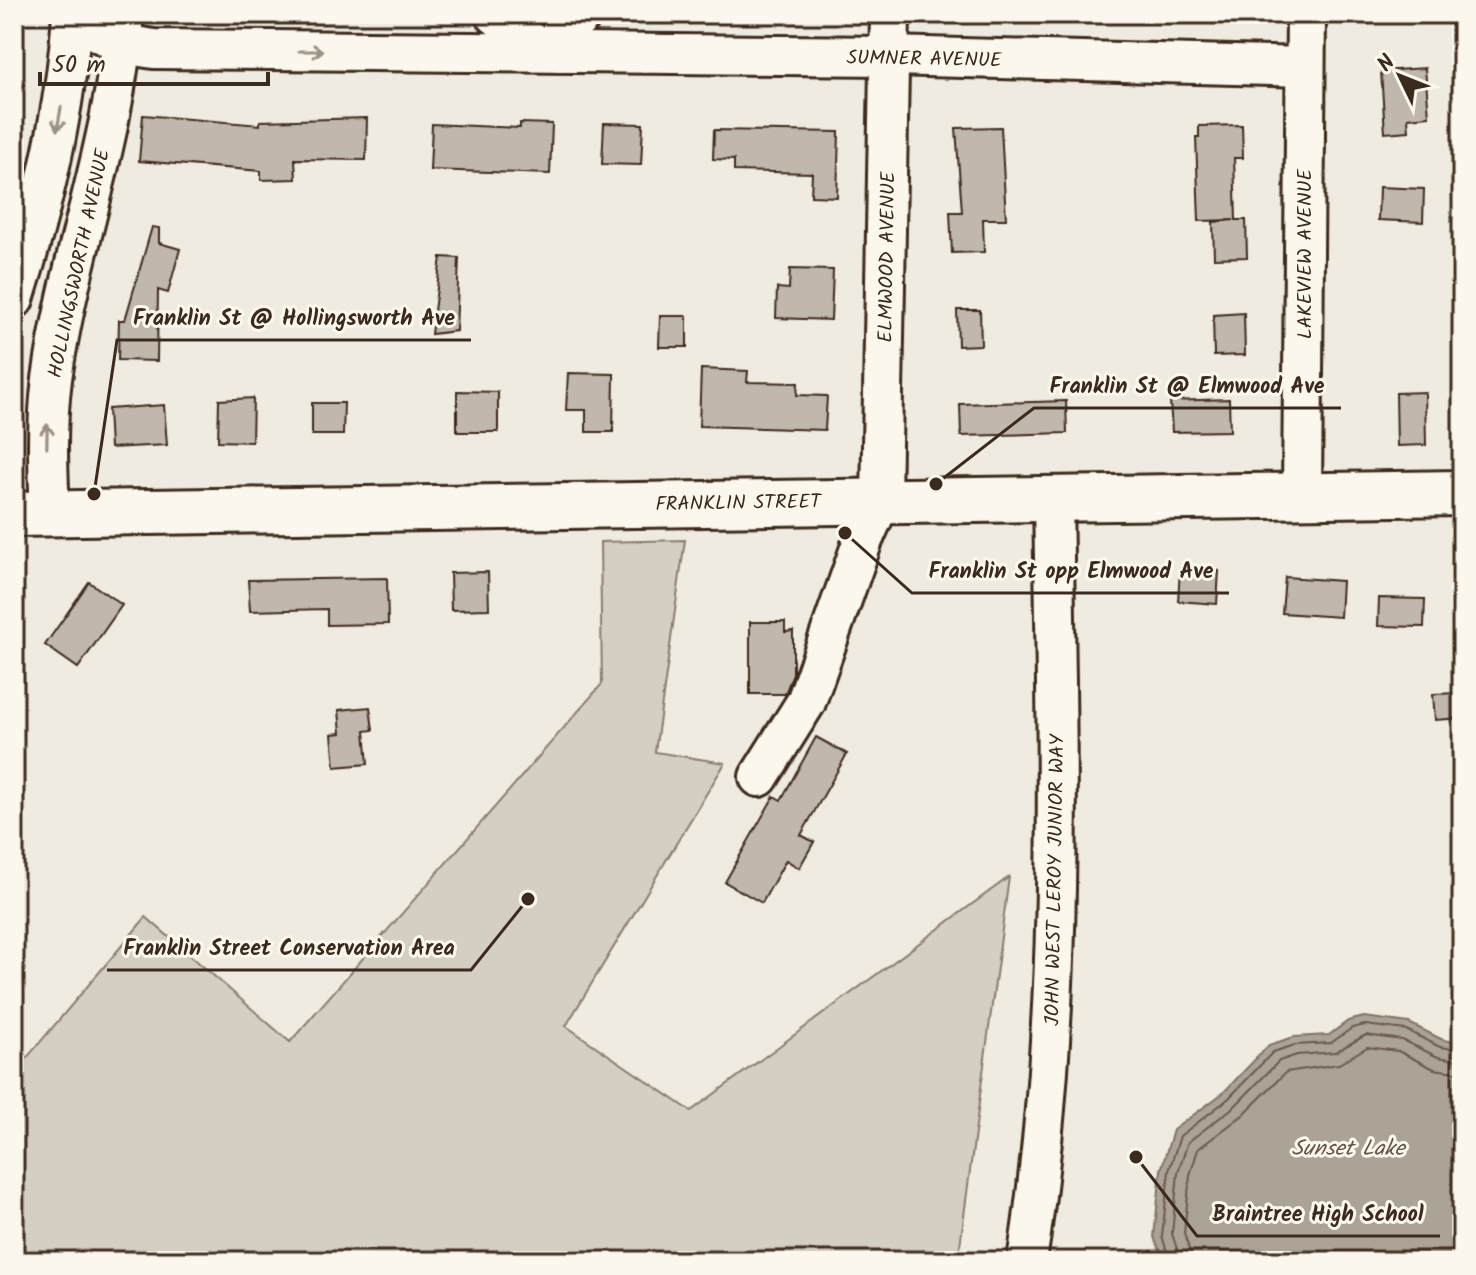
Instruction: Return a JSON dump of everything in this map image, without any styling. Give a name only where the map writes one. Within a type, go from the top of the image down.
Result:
[{"type":"main road","name":"FRANKLIN STREET","points":[[32,514],[1462,493]]},
{"type":"street","points":[[495,14],[543,52],[583,14]]},
{"type":"street","name":"ELMWOOD AVENUE","points":[[881,500],[890,14]]},
{"type":"street","name":"LAKEVIEW AVENUE","points":[[1302,495],[1306,14]]},
{"type":"street","points":[[14,299],[30,181],[67,71],[75,15]]},
{"type":"street","name":"SUMNER AVENUE","points":[[75,15],[122,29],[171,50],[890,56],[1305,67]]},
{"type":"street","name":"HOLLINGSWORTH AVENUE","points":[[32,514],[47,429],[52,377],[112,108],[122,29]]},
{"type":"street","points":[[30,181],[93,188]]},
{"type":"street","name":"JOHN WEST LEROY JUNIOR WAY","points":[[1027,1261],[1045,1119],[1055,998],[1058,856],[1053,498]]},
{"type":"street","points":[[759,777],[806,702],[858,554],[881,500]]},
{"type":"shaded area","points":[[685,540],[655,752],[725,763],[566,1026],[691,1111],[1009,877],[958,1261],[14,1261],[14,1073],[146,917],[290,1042],[602,684],[600,542]]},
{"type":"water","name":"Sunset Lake","points":[[1364,1017],[1409,1023],[1443,1040],[1462,1043],[1462,1261],[1164,1261],[1154,1237],[1161,1170],[1173,1130],[1223,1093],[1269,1045],[1294,1037],[1329,1035],[1348,1021]]},
{"type":"building","points":[[1425,68],[1429,116],[1408,118],[1409,131],[1385,133],[1381,71]]},
{"type":"building","points":[[143,115],[260,125],[260,121],[367,118],[366,160],[295,159],[296,179],[261,180],[261,171],[139,161]]},
{"type":"building","points":[[520,123],[552,124],[550,174],[430,170],[432,124],[520,128]]},
{"type":"building","points":[[604,123],[643,124],[641,165],[602,164]]},
{"type":"building","points":[[1242,125],[1243,158],[1234,158],[1236,220],[1246,220],[1247,257],[1214,258],[1213,222],[1234,220],[1199,221],[1196,137],[1199,137],[1199,126]]},
{"type":"building","points":[[1001,127],[1006,219],[983,219],[984,252],[952,253],[950,212],[962,212],[956,128]]},
{"type":"building","points":[[714,130],[839,132],[837,197],[811,196],[812,173],[734,171],[734,160],[713,159]]},
{"type":"building","points":[[1379,187],[1424,189],[1423,222],[1378,220]]},
{"type":"building","points":[[152,227],[159,228],[159,243],[180,249],[168,293],[158,290],[157,361],[118,360],[119,320],[125,320]]},
{"type":"building","points":[[441,257],[459,258],[456,331],[431,334]]},
{"type":"building","points":[[790,269],[833,270],[831,320],[776,318],[777,288],[789,289]]},
{"type":"building","points":[[957,310],[980,310],[981,345],[958,346]]},
{"type":"building","points":[[1244,313],[1245,355],[1214,356],[1213,315]]},
{"type":"building","points":[[660,316],[687,316],[687,347],[659,347]]},
{"type":"building","points":[[701,369],[748,371],[747,382],[798,383],[797,395],[827,396],[825,430],[699,426]]},
{"type":"building","points":[[568,373],[614,374],[613,432],[586,432],[586,410],[566,410]]},
{"type":"building","points":[[457,391],[498,392],[498,432],[457,432]]},
{"type":"building","points":[[1425,392],[1426,445],[1397,446],[1396,393]]},
{"type":"building","points":[[253,398],[252,442],[218,441],[219,400]]},
{"type":"building","points":[[1229,399],[1230,431],[1172,432],[1170,401]]},
{"type":"building","points":[[1066,401],[1067,433],[961,436],[960,404]]},
{"type":"building","points":[[312,403],[344,403],[343,435],[312,435]]},
{"type":"building","points":[[164,405],[167,445],[110,448],[108,409]]},
{"type":"building","points":[[1180,569],[1219,571],[1217,604],[1178,601]]},
{"type":"building","points":[[488,572],[489,609],[451,610],[450,573]]},
{"type":"building","points":[[1285,577],[1342,581],[1340,617],[1282,613]]},
{"type":"building","points":[[387,578],[388,624],[327,625],[327,609],[250,611],[248,580]]},
{"type":"building","points":[[89,582],[122,605],[78,668],[45,645]]},
{"type":"building","points":[[1379,598],[1425,599],[1424,627],[1378,626]]},
{"type":"building","points":[[750,622],[785,622],[785,632],[793,631],[793,673],[785,694],[750,694]]},
{"type":"building","points":[[1460,693],[1462,718],[1435,720],[1433,694]]},
{"type":"building","points":[[370,707],[373,730],[365,731],[368,764],[335,767],[332,734],[341,733],[339,710]]},
{"type":"building","points":[[816,737],[847,754],[801,835],[814,842],[799,868],[786,860],[762,903],[725,882],[774,796],[781,800]]},
{"type":"place","name":"Franklin St @ Elmwood Ave","points":[[936,484]]},
{"type":"place","name":"Franklin St @ Hollingsworth Ave","points":[[94,494]]},
{"type":"place","name":"Franklin St opp Elmwood Ave","points":[[845,533]]},
{"type":"place","name":"Franklin Street Conservation Area","points":[[528,899]]},
{"type":"place","name":"Braintree High School","points":[[1136,1157]]}]
